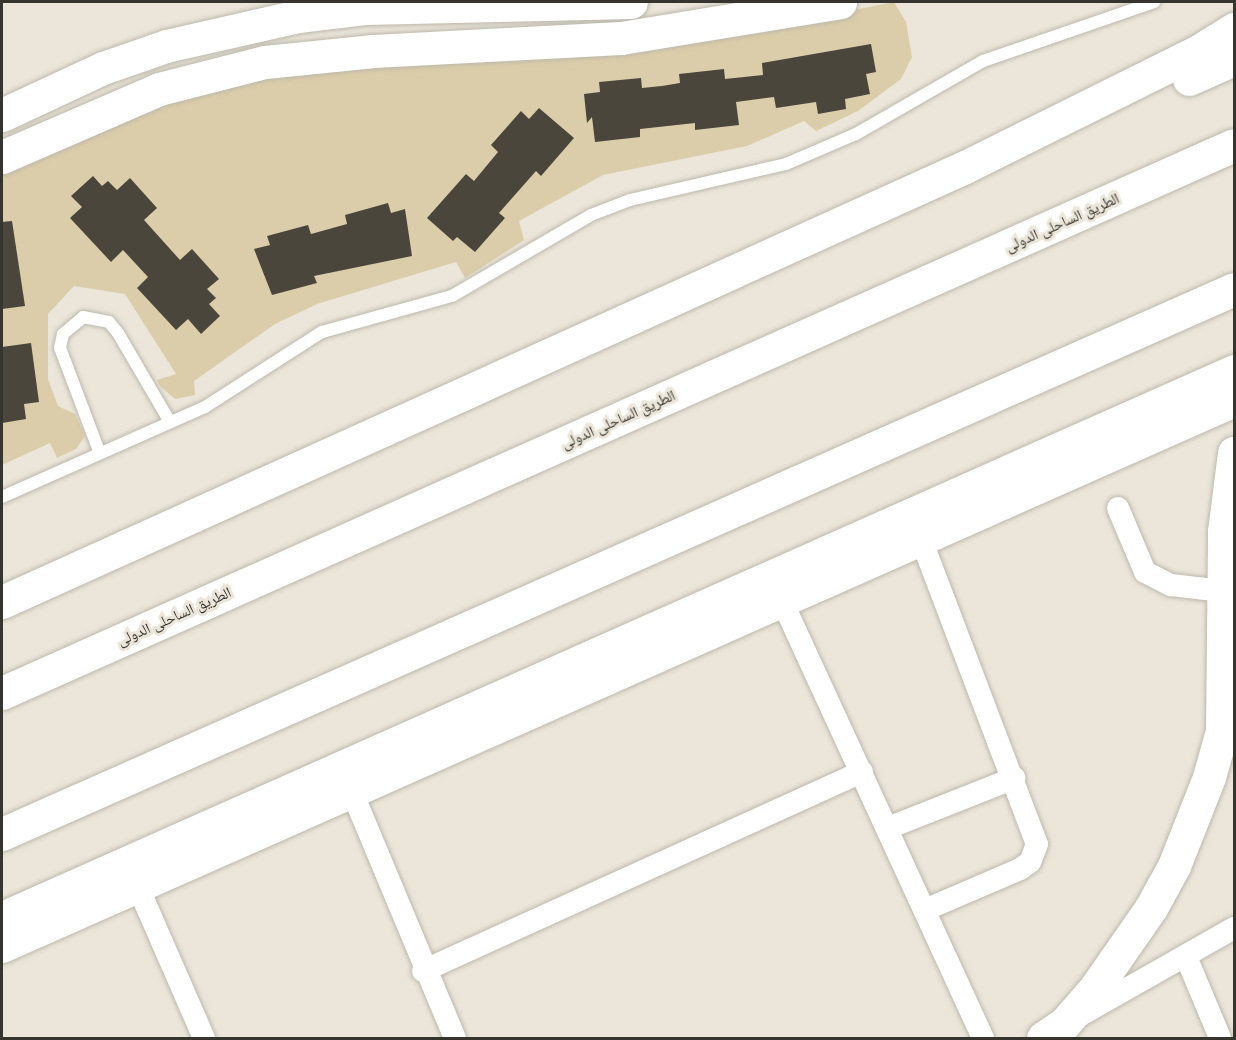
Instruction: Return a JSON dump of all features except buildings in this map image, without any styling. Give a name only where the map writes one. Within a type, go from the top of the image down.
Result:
[{"type":"main road","points":[[2,115],[103,68],[166,46],[287,18],[365,8],[631,2]]},
{"type":"main road","points":[[2,157],[159,89],[265,62],[373,51],[621,38],[840,2]]},
{"type":"main road","points":[[2,602],[965,167],[1205,48],[1234,29]]},
{"type":"main road","points":[[2,625],[639,340],[1234,59]]},
{"type":"main road","name":"الطريق الساحلى الدولى","points":[[2,693],[1234,145]]},
{"type":"main road","points":[[2,834],[1234,289]]},
{"type":"main road","points":[[2,918],[1234,371]]},
{"type":"main road","points":[[2,946],[1234,400]]},
{"type":"main road","points":[[1054,1031],[1125,949],[1174,866],[1228,736],[1228,606],[1224,531],[1234,453]]},
{"type":"street","points":[[1118,508],[1145,572],[1171,585],[1228,606]]},
{"type":"street","points":[[921,539],[1014,778],[1037,844],[1030,862],[925,910]]},
{"type":"street","points":[[782,601],[983,1038]]},
{"type":"street","points":[[423,971],[862,772]]},
{"type":"street","points":[[888,828],[1014,778]]},
{"type":"street","points":[[352,792],[423,971],[455,1038]]},
{"type":"street","points":[[138,887],[204,1038]]},
{"type":"street","points":[[1054,1031],[1187,959],[1234,928]]},
{"type":"street","points":[[1187,959],[1220,1038]]},
{"type":"lane","points":[[2,497],[229,393],[322,332],[452,296],[591,215],[630,200],[786,164],[856,134],[983,61],[1154,2]]},
{"type":"lane","points":[[99,451],[60,348],[67,329],[83,317],[109,322],[118,333],[170,422]]},
{"type":"shaded area","points":[[894,2],[906,22],[912,57],[901,79],[858,111],[816,131],[804,121],[747,146],[603,175],[519,221],[524,240],[465,278],[456,262],[317,304],[275,324],[194,381],[195,395],[175,399],[160,386],[157,380],[176,374],[125,294],[74,286],[48,314],[48,379],[58,406],[75,414],[85,436],[76,449],[57,458],[50,443],[2,465],[2,173],[101,122],[236,79],[794,22]]}]
